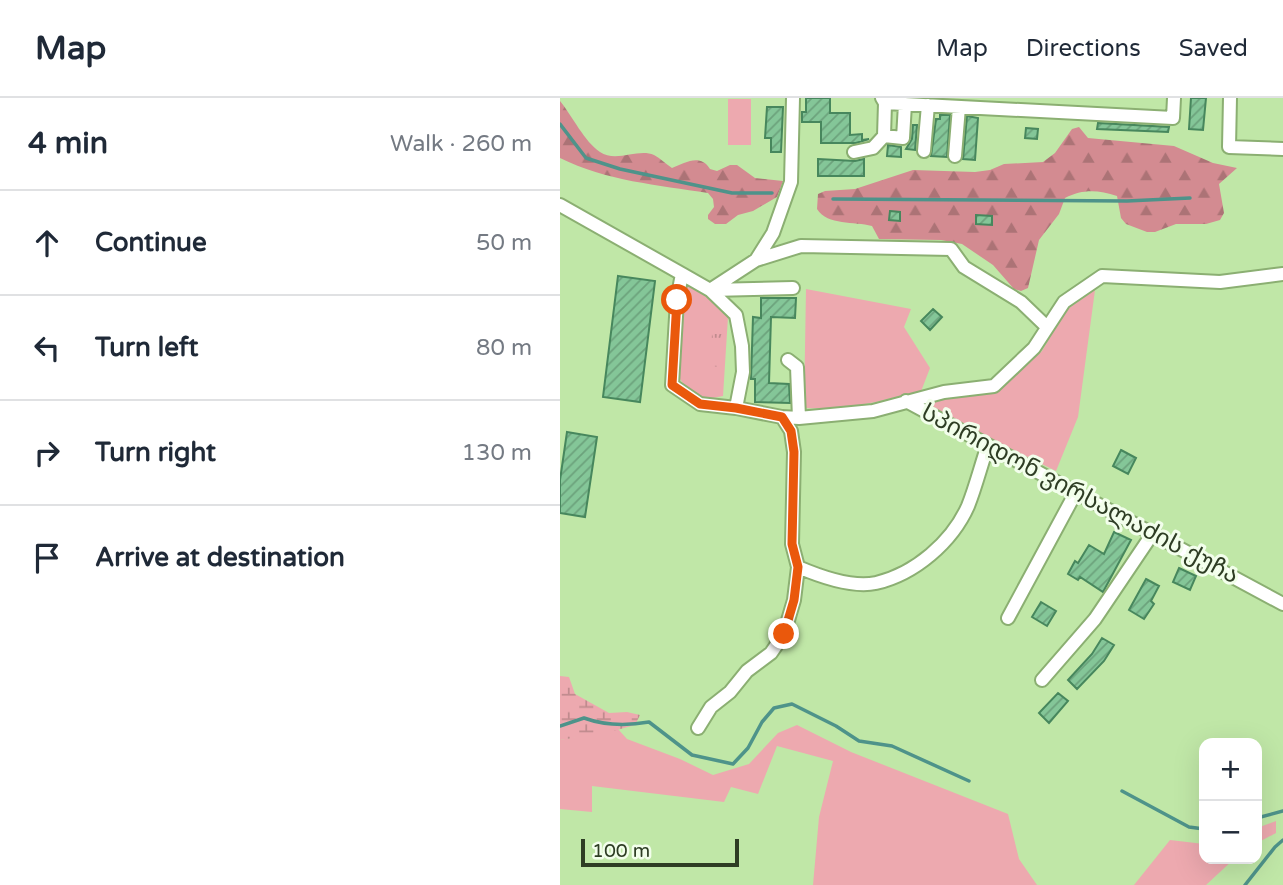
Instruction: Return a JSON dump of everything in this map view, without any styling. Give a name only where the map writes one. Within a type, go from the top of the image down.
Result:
[{"type":"street","points":[[756,260],[773,233],[791,183],[793,98]]},
{"type":"street","points":[[854,152],[873,148],[884,136],[883,101],[959,107],[1027,104],[1173,118],[1174,98]]},
{"type":"street","points":[[1230,98],[1228,146],[1283,149]]},
{"type":"street","points":[[884,136],[904,138],[905,104]]},
{"type":"street","points":[[924,150],[928,105]]},
{"type":"street","points":[[956,156],[959,107]]},
{"type":"street","points":[[560,205],[710,290],[736,315],[743,372],[736,408]]},
{"type":"street","points":[[710,290],[756,260],[801,246],[951,249],[964,267],[1021,302],[1047,327]]},
{"type":"street","name":"სპირიდონ ვირსალაძის ქუჩა","points":[[682,274],[677,300],[672,385],[700,404],[799,418],[873,411],[906,401],[1283,604]]},
{"type":"street","points":[[906,401],[944,392],[994,386],[1034,348],[1064,302],[1102,276],[1220,282],[1283,274]]},
{"type":"street","points":[[710,290],[793,288]]},
{"type":"street","points":[[788,360],[797,367],[799,418]]},
{"type":"street","points":[[698,728],[711,707],[730,692],[747,671],[771,653],[784,634],[794,600],[798,567],[792,544],[794,452],[791,431],[782,417]]},
{"type":"street","points":[[798,567],[826,580],[874,583],[909,571],[939,548],[967,508],[988,445]]},
{"type":"street","points":[[1008,618],[1076,492]]},
{"type":"street","points":[[1042,680],[1096,619],[1153,533]]},
{"type":"green space","points":[[728,99],[751,99],[751,145],[728,145]]},
{"type":"green space","points":[[560,101],[589,142],[606,155],[648,153],[672,168],[697,160],[717,171],[737,165],[755,178],[783,181],[777,197],[753,211],[738,215],[726,224],[715,224],[708,219],[714,207],[713,199],[708,193],[632,181],[578,166],[560,158]]},
{"type":"green space","points":[[1079,127],[1088,138],[1174,146],[1213,163],[1237,168],[1219,184],[1224,213],[1220,220],[1206,224],[1176,224],[1155,232],[1147,232],[1126,224],[1121,218],[1117,196],[1091,191],[1072,195],[1065,198],[1059,214],[1039,240],[1028,288],[1021,291],[1014,289],[993,265],[962,244],[941,240],[879,239],[872,226],[834,221],[817,209],[818,194],[825,191],[855,189],[913,170],[975,172],[1004,164],[1043,162],[1055,153],[1072,129]]},
{"type":"green space","points":[[688,285],[709,298],[728,317],[723,396],[702,400],[689,392],[678,376],[684,290]]},
{"type":"green space","points":[[806,289],[911,309],[904,327],[930,368],[920,394],[862,405],[804,408]]},
{"type":"green space","points":[[1095,290],[1078,417],[1056,471],[919,403],[994,392],[1042,351],[1066,310]]},
{"type":"green space","points":[[712,334],[723,334],[721,367],[710,366]]},
{"type":"green space","points":[[560,676],[569,677],[575,694],[609,713],[627,712],[640,715],[635,725],[606,733],[560,740]]},
{"type":"green space","points":[[797,725],[851,752],[1008,814],[1019,859],[1037,885],[813,885],[819,817],[833,761],[777,746],[758,794],[731,787],[724,802],[592,786],[592,812],[560,809],[560,740],[618,729],[627,739],[713,775],[749,764],[778,733]]},
{"type":"green space","points":[[1276,821],[1276,833],[1262,840],[1262,826]]},
{"type":"green space","points":[[1170,840],[1199,843],[1199,864],[1229,864],[1206,885],[1134,885]]},
{"type":"building","points":[[806,98],[830,98],[830,113],[850,113],[850,135],[862,134],[862,140],[869,139],[856,143],[821,143],[821,122],[802,122],[802,112],[806,112]]},
{"type":"building","points":[[1191,98],[1206,98],[1203,130],[1189,129]]},
{"type":"building","points":[[767,107],[783,107],[781,152],[771,152],[771,138],[765,138]]},
{"type":"building","points":[[940,115],[950,115],[947,157],[931,156],[936,119],[940,119]]},
{"type":"building","points":[[967,116],[978,118],[975,160],[963,159]]},
{"type":"building","points":[[1098,123],[1169,127],[1168,132],[1097,129]]},
{"type":"building","points":[[913,125],[917,125],[915,150],[906,149],[912,139]]},
{"type":"building","points":[[1026,128],[1038,129],[1037,139],[1025,138]]},
{"type":"building","points":[[888,145],[901,147],[901,157],[887,156]]},
{"type":"building","points":[[818,159],[864,159],[864,176],[818,176]]},
{"type":"building","points":[[890,211],[900,212],[900,221],[889,220]]},
{"type":"building","points":[[976,215],[992,216],[992,225],[976,224]]},
{"type":"building","points":[[618,276],[655,281],[640,402],[603,397]]},
{"type":"building","points":[[761,298],[796,298],[795,318],[771,317],[769,383],[789,384],[790,403],[755,402],[755,379],[751,379],[753,317],[761,318]]},
{"type":"building","points":[[933,309],[942,317],[930,330],[921,321]]},
{"type":"building","points":[[567,432],[597,437],[585,517],[560,513],[560,480]]},
{"type":"building","points":[[1121,450],[1136,458],[1128,474],[1113,466]]},
{"type":"building","points":[[1114,532],[1131,540],[1103,592],[1080,577],[1078,580],[1068,574],[1089,545],[1104,554]]},
{"type":"building","points":[[1179,568],[1196,576],[1190,590],[1173,582]]},
{"type":"building","points":[[1146,579],[1159,586],[1151,601],[1154,604],[1144,619],[1129,610]]},
{"type":"building","points":[[1041,602],[1056,611],[1047,626],[1032,617]]},
{"type":"building","points":[[1102,638],[1114,645],[1104,661],[1077,689],[1068,680],[1092,654]]},
{"type":"building","points":[[1058,693],[1068,701],[1049,723],[1039,713]]},
{"type":"waterway","points":[[560,124],[586,158],[620,169],[732,193],[772,193]]},
{"type":"waterway","points":[[833,199],[1127,201],[1190,198]]},
{"type":"waterway","points":[[560,726],[584,718],[616,724],[649,722],[692,755],[733,764],[748,748],[762,722],[774,708],[792,704],[859,741],[892,746],[969,781]]},
{"type":"waterway","points":[[1122,791],[1189,827],[1199,828]]},
{"type":"waterway","points":[[1262,817],[1283,811]]},
{"type":"waterway","points":[[1245,885],[1283,840]]},
{"type":"route","points":[[677,300],[672,385],[700,404],[782,417],[791,431],[794,452],[792,544],[798,567],[794,600],[784,634]]}]
